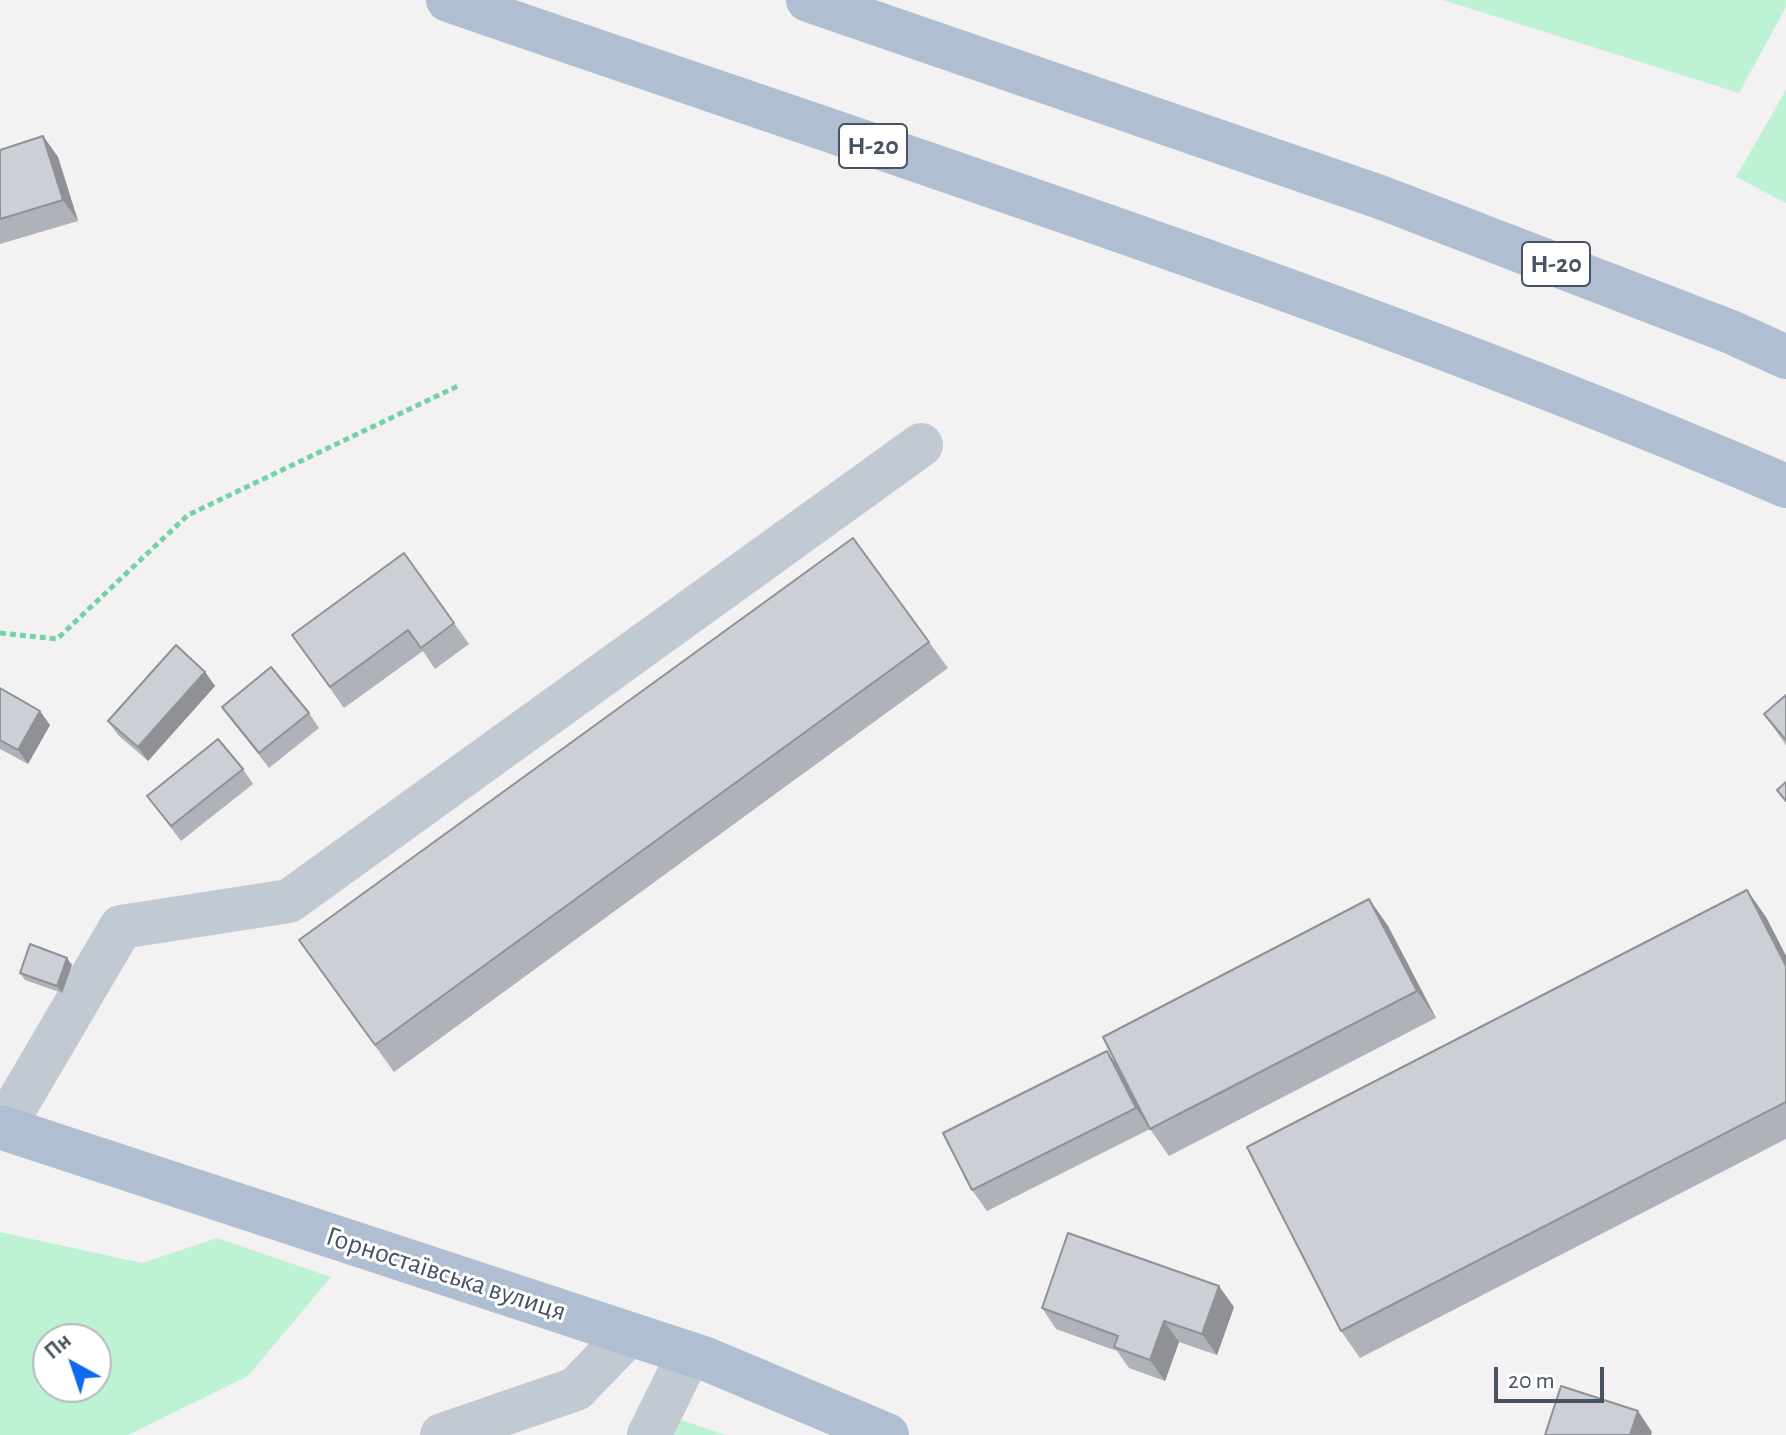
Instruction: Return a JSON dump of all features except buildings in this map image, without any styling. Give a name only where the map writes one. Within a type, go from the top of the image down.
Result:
[{"type":"main road","name":"Н-20","points":[[448,0],[1297,293],[1640,424],[1786,486]]},
{"type":"main road","name":"Н-20","points":[[808,0],[1380,197],[1731,332],[1786,357]]},
{"type":"main road","name":"Горностаївська вулиця","points":[[1,1128],[689,1354],[887,1435]]},
{"type":"lane","points":[[1,1128],[121,927],[289,901],[921,445]]},
{"type":"lane","points":[[442,1435],[576,1389],[629,1334]]},
{"type":"lane","points":[[649,1435],[689,1354]]},
{"type":"path","points":[[0,633],[57,639],[188,515],[460,385]]},
{"type":"green space","points":[[1443,0],[1786,0],[1786,7],[1739,93]]},
{"type":"green space","points":[[1786,90],[1786,203],[1736,177]]},
{"type":"green space","points":[[0,1232],[142,1263],[217,1238],[331,1277],[248,1376],[128,1435],[0,1435]]},
{"type":"green space","points":[[676,1418],[725,1435],[671,1435]]}]
